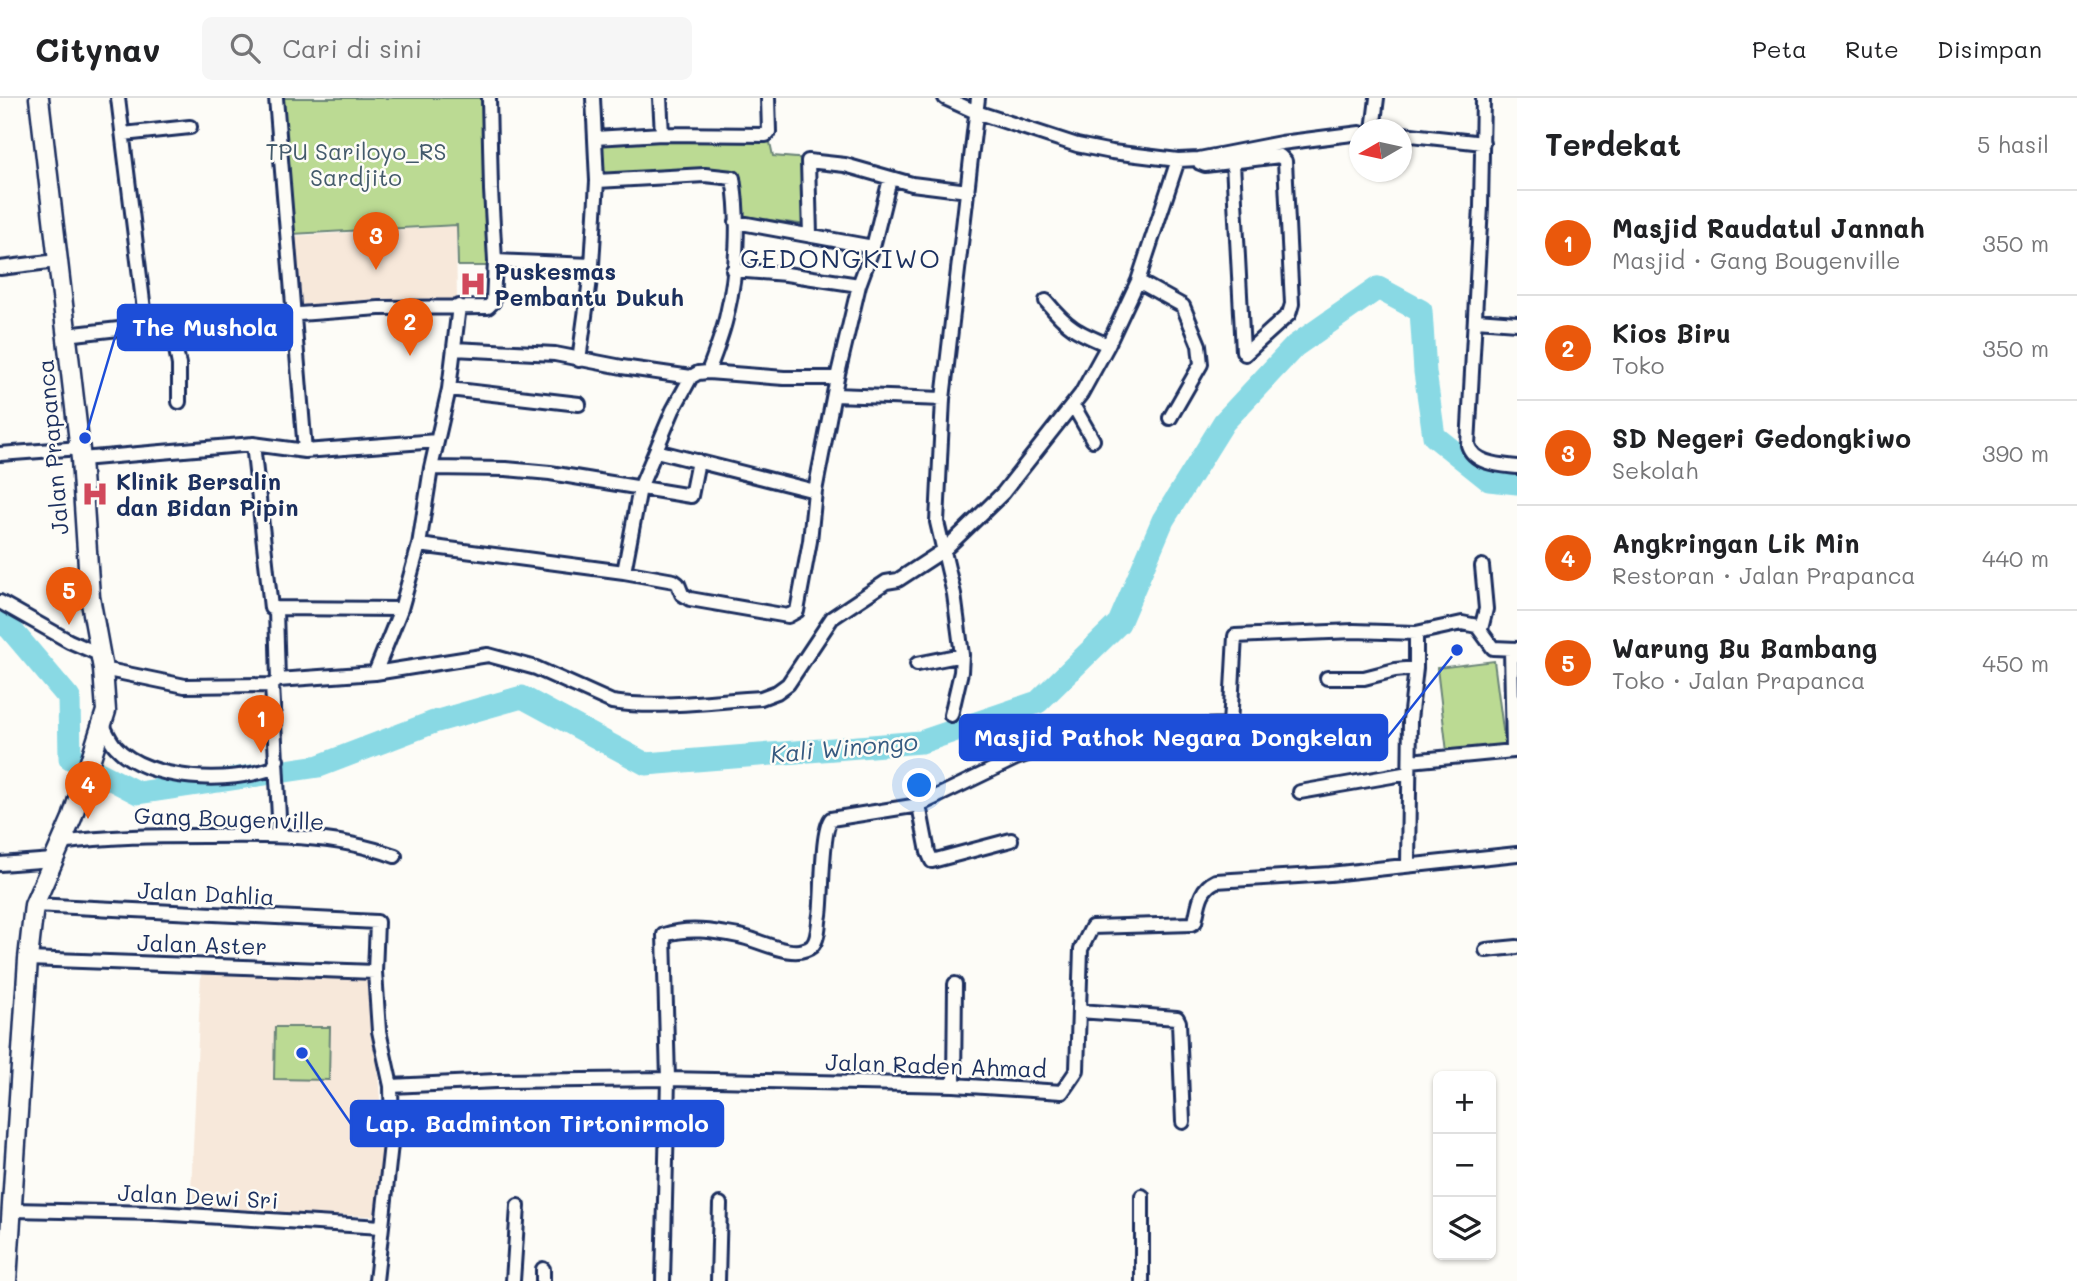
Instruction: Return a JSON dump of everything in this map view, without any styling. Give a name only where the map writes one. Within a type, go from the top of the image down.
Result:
[{"type":"street","name":"Jalan Prapanca","points":[[7,1281],[28,959],[34,905],[72,817],[106,711],[87,574],[81,453],[38,98]]},
{"type":"street","points":[[118,98],[146,326]]},
{"type":"street","points":[[276,98],[305,451]]},
{"type":"street","points":[[66,335],[379,308],[485,307],[492,303],[495,261],[489,98]]},
{"type":"street","points":[[579,360],[592,265],[597,181],[593,98]]},
{"type":"street","points":[[660,98],[662,134]]},
{"type":"street","points":[[595,138],[662,134],[762,135],[769,133],[768,98]]},
{"type":"street","points":[[945,98],[976,112],[1086,147],[1178,160],[1199,159],[1281,143],[1349,134]]},
{"type":"street","points":[[951,715],[962,655],[954,594],[937,522],[943,399],[978,98]]},
{"type":"street","points":[[1374,119],[1377,98]]},
{"type":"street","points":[[1483,98],[1476,320],[1469,400],[1470,451],[1487,462],[1517,467]]},
{"type":"street","points":[[123,134],[190,127]]},
{"type":"street","points":[[1412,135],[1483,143]]},
{"type":"street","points":[[1199,159],[1200,163],[1205,164],[1282,157],[1285,161],[1292,307],[1289,314],[1245,354],[1242,351],[1233,163]]},
{"type":"street","points":[[0,602],[101,661],[185,686],[275,682],[375,673],[488,655],[536,668],[611,702],[649,705],[761,698],[777,692],[788,684],[832,618],[886,582],[898,580],[1003,493],[1073,405],[1108,345],[1138,281],[1178,160]]},
{"type":"street","points":[[810,235],[808,161],[845,165],[912,184],[968,191]]},
{"type":"street","points":[[597,181],[654,177],[731,176],[734,179],[736,222],[727,317],[708,372]]},
{"type":"street","points":[[419,545],[674,581],[678,583],[682,594],[690,599],[791,615],[798,608],[810,541],[815,491],[837,377],[859,285],[873,247],[890,179]]},
{"type":"street","points":[[736,222],[873,247]]},
{"type":"street","points":[[0,268],[57,261]]},
{"type":"street","points":[[495,261],[592,265]]},
{"type":"street","points":[[733,270],[786,274],[859,285]]},
{"type":"street","points":[[1138,281],[1183,306],[1199,345],[1201,364],[1170,418]]},
{"type":"street","points":[[1046,301],[1063,323],[1108,345]]},
{"type":"street","points":[[375,673],[401,609],[419,545],[431,468],[449,389],[459,306]]},
{"type":"street","points":[[1476,320],[1517,323]]},
{"type":"street","points":[[171,324],[179,365],[179,402]]},
{"type":"street","points":[[454,349],[555,354],[691,377]]},
{"type":"street","points":[[625,572],[640,488],[673,410],[691,377],[708,372],[776,377],[837,377]]},
{"type":"street","points":[[449,389],[579,404]]},
{"type":"street","points":[[834,395],[943,399]]},
{"type":"street","points":[[1073,405],[1093,440]]},
{"type":"street","points":[[0,454],[81,453],[253,444],[305,451],[437,441]]},
{"type":"street","points":[[253,444],[270,604],[275,610],[280,836]]},
{"type":"street","points":[[656,451],[815,491]]},
{"type":"street","points":[[431,468],[506,469],[550,473],[691,496],[698,461]]},
{"type":"street","points":[[1480,629],[1486,609],[1482,566]]},
{"type":"street","points":[[275,610],[330,607],[401,609]]},
{"type":"street","points":[[663,1281],[668,1079],[664,935],[685,930],[743,937],[791,951],[808,948],[816,939],[826,832],[829,821],[833,818],[919,805],[1036,751],[1141,728],[1230,725],[1235,636],[1354,631],[1416,633],[1462,623],[1474,624],[1491,647],[1514,649],[1513,751],[1410,767],[1300,792]]},
{"type":"street","points":[[1408,865],[1410,720],[1416,668],[1416,633]]},
{"type":"street","points":[[917,664],[962,655]]},
{"type":"street","points":[[1327,678],[1364,678],[1416,668]]},
{"type":"street","points":[[99,732],[132,761],[182,777],[217,778],[259,772],[273,768],[277,763]]},
{"type":"street","points":[[919,805],[932,861],[1011,840]]},
{"type":"street","name":"Gang Bougenville","points":[[61,843],[114,836],[280,836],[348,843],[395,856]]},
{"type":"street","name":"Jalan Raden Ahmad","points":[[391,1086],[496,1081],[668,1079],[954,1085],[1062,1091],[1077,1070],[1081,949],[1088,930],[1094,926],[1192,924],[1195,922],[1202,892],[1216,881],[1330,874],[1517,854]]},
{"type":"street","points":[[0,864],[53,860]]},
{"type":"street","name":"Jalan Dahlia","points":[[34,905],[377,922],[375,972]]},
{"type":"street","points":[[1486,950],[1517,947]]},
{"type":"street","name":"Jalan Aster","points":[[28,959],[375,972]]},
{"type":"street","points":[[375,972],[379,1031],[391,1086],[393,1135],[376,1281]]},
{"type":"street","points":[[954,1085],[955,984]]},
{"type":"street","points":[[1079,1011],[1177,1018],[1183,1122]]},
{"type":"street","points":[[1142,1196],[1142,1281]]},
{"type":"street","points":[[718,1281],[720,1204]]},
{"type":"street","points":[[513,1281],[517,1206]]},
{"type":"street","name":"Jalan Dewi Sri","points":[[12,1210],[156,1213],[381,1227]]},
{"type":"shaded area","points":[[456,226],[457,303],[300,311],[292,236]]},
{"type":"shaded area","points":[[201,974],[371,975],[383,1141],[377,1216],[190,1212]]},
{"type":"green space","name":"TPU Sariloyo_RS Sardjito","points":[[282,98],[488,98],[491,266],[458,266],[457,225],[292,234]]},
{"type":"green space","points":[[601,138],[769,138],[773,156],[808,159],[807,225],[734,215],[734,179],[691,173],[604,174]]},
{"type":"green space","points":[[1494,661],[1505,745],[1447,752],[1437,668]]},
{"type":"green space","points":[[275,1027],[330,1027],[329,1080],[274,1079]]},
{"type":"waterway","name":"Kali Winongo","points":[[0,624],[8,626],[69,698],[70,758],[138,793],[319,766],[434,722],[522,697],[646,764],[921,742],[1038,702],[1119,623],[1163,520],[1224,422],[1295,346],[1378,288],[1421,311],[1425,372],[1434,436],[1489,480],[1517,483]]},
{"type":"place","name":"SD Negeri Gedongkiwo","points":[[376,270]]},
{"type":"place","name":"Puskesmas Pembantu Dukuh","points":[[473,284]]},
{"type":"place","name":"Kios Biru","points":[[410,356]]},
{"type":"place","name":"The Mushola","points":[[85,438]]},
{"type":"place","name":"Klinik Bersalin dan Bidan Pipin","points":[[95,494]]},
{"type":"place","name":"Warung Bu Bambang","points":[[69,625]]},
{"type":"place","name":"Masjid Pathok Negara Dongkelan","points":[[1457,650]]},
{"type":"place","name":"Masjid Raudatul Jannah","points":[[261,753]]},
{"type":"place","name":"Angkringan Lik Min","points":[[88,819]]},
{"type":"place","name":"Lap. Badminton Tirtonirmolo","points":[[302,1053]]},
{"type":"district","name":"GEDONGKIWO","points":[[841,258]]}]
